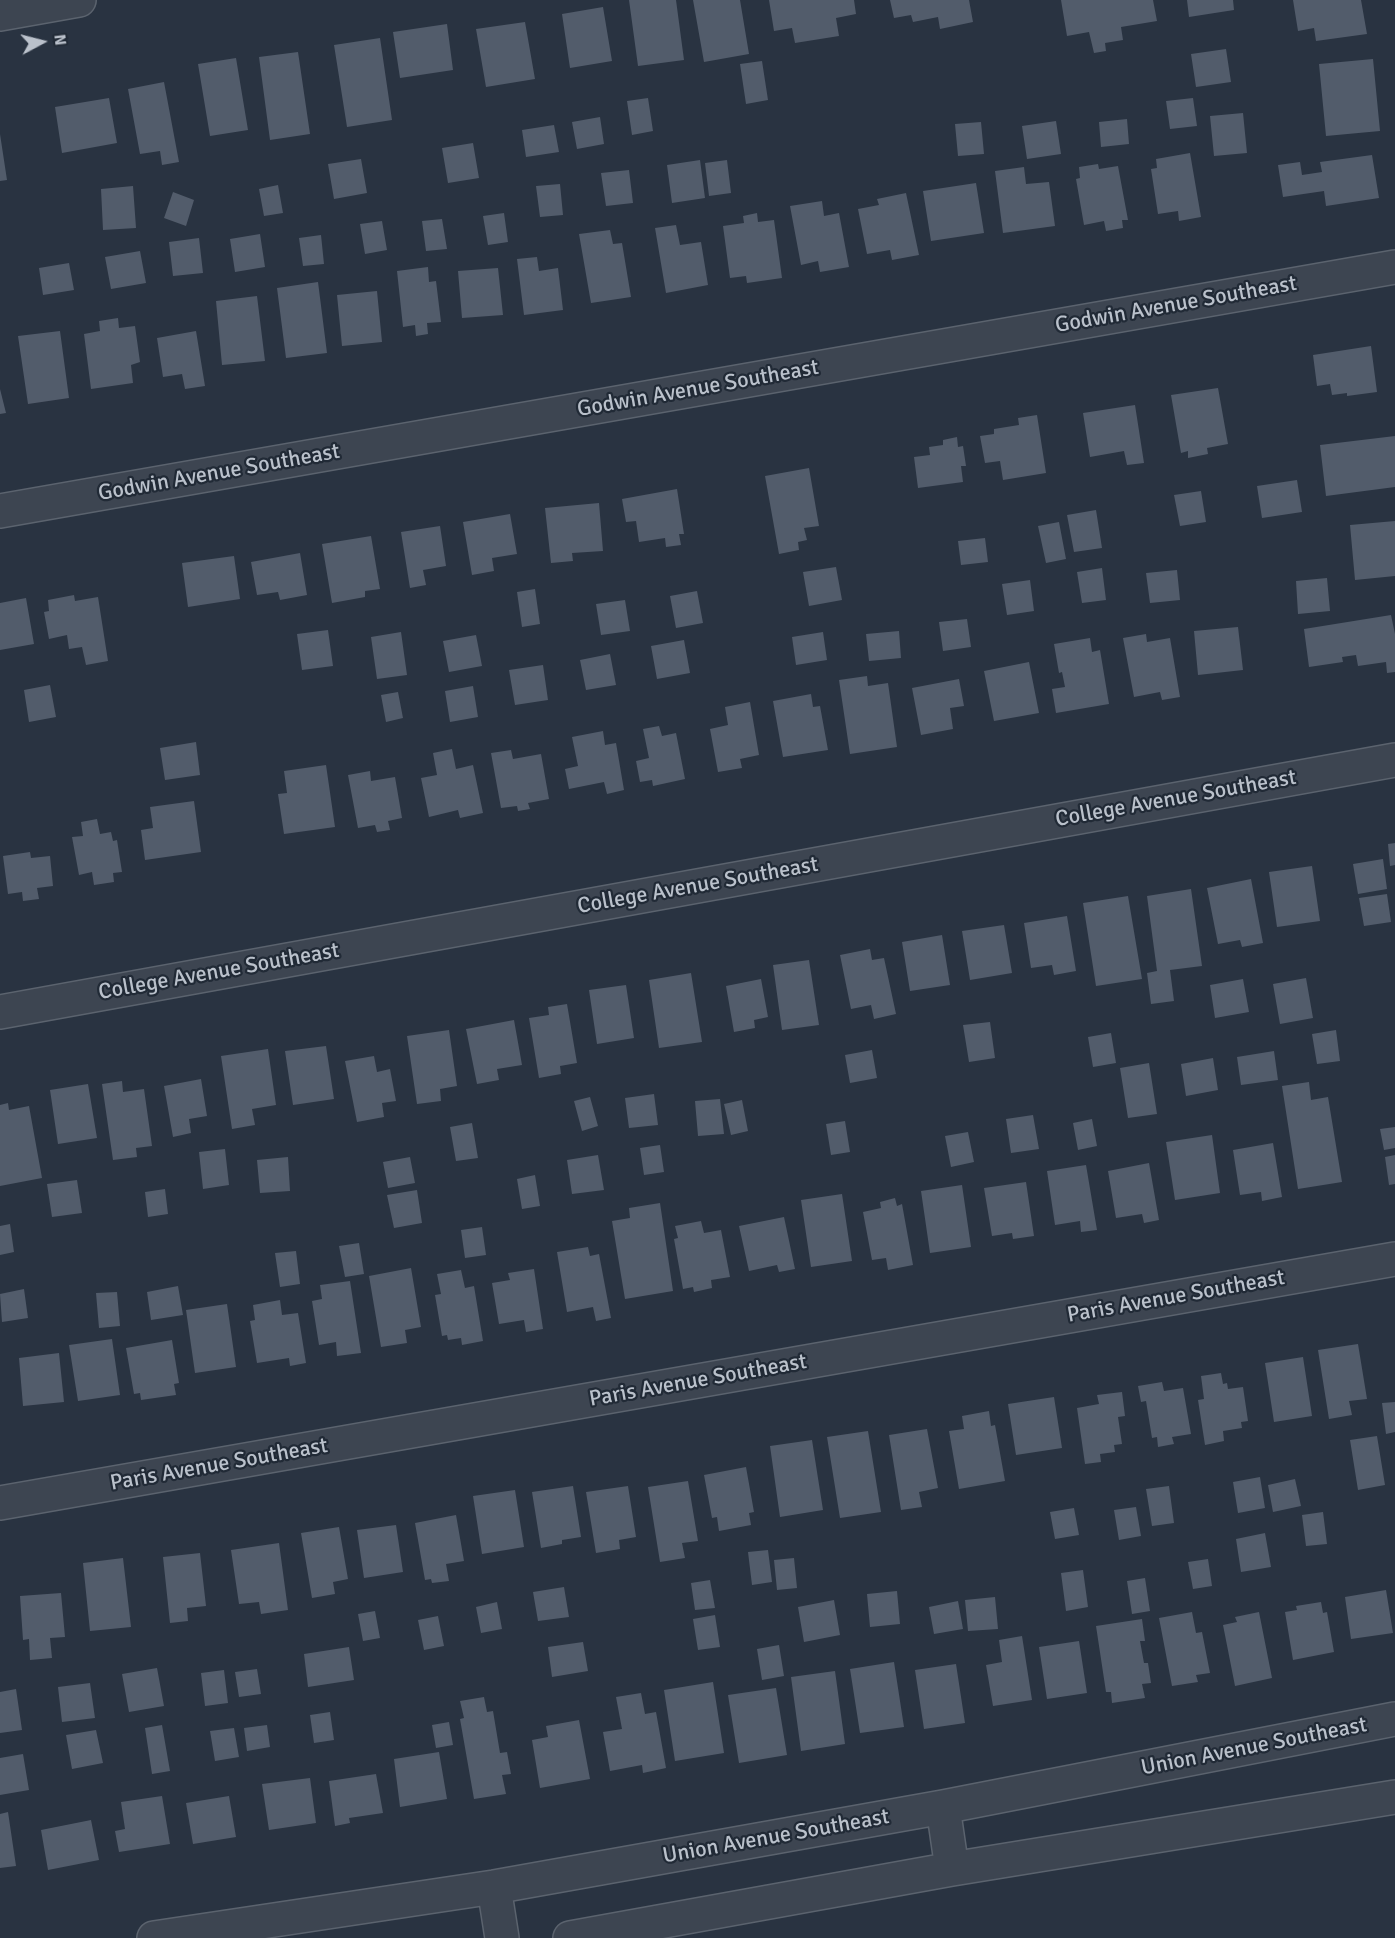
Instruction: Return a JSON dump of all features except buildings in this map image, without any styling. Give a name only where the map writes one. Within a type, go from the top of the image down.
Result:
[{"type":"street","points":[[0,14],[79,0]]},
{"type":"street","name":"Godwin Avenue Southeast","points":[[0,512],[1395,267]]},
{"type":"street","name":"College Avenue Southeast","points":[[0,1011],[1395,760]]},
{"type":"street","name":"Paris Avenue Southeast","points":[[0,1503],[1395,1258]]},
{"type":"street","name":"Union Avenue Southeast","points":[[154,1938],[494,1887],[943,1807],[1395,1719]]},
{"type":"street","points":[[570,1938],[952,1869],[1395,1797]]},
{"type":"street","points":[[943,1807],[952,1869]]},
{"type":"street","points":[[494,1887],[502,1938]]}]
